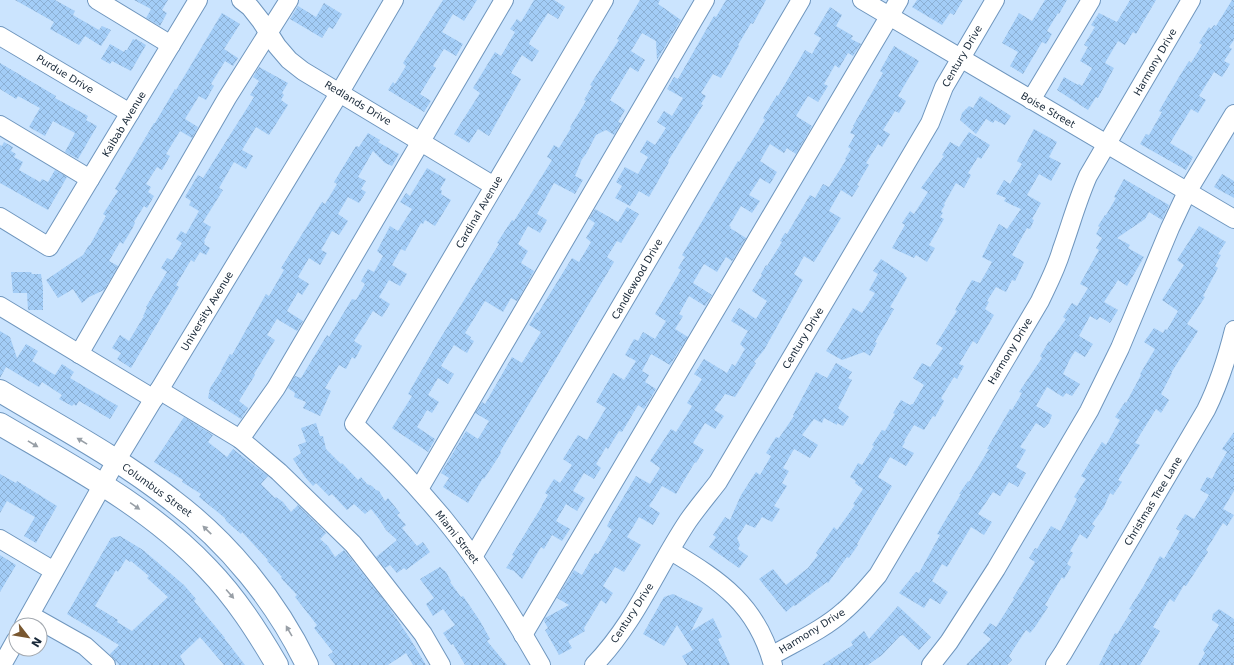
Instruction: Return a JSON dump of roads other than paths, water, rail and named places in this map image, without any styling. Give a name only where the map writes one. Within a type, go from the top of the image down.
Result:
[{"type":"main road","name":"Columbus Street","points":[[0,392],[116,461],[173,500],[198,521],[228,550],[256,582],[280,616],[307,665]]},
{"type":"main road","points":[[0,424],[102,485],[156,521],[208,569],[234,599],[257,631],[277,665]]},
{"type":"street","points":[[97,0],[171,45]]},
{"type":"street","name":"Kaibab Avenue","points":[[0,217],[49,247],[198,0]]},
{"type":"street","name":"Redlands Drive","points":[[241,0],[250,7],[277,46],[289,60],[303,71],[494,186]]},
{"type":"street","points":[[79,354],[227,98],[289,0]]},
{"type":"street","name":"University Avenue","points":[[29,617],[116,461],[340,92],[394,0]]},
{"type":"street","points":[[240,439],[276,388],[504,0]]},
{"type":"street","name":"Cardinal Avenue","points":[[354,424],[604,0]]},
{"type":"street","points":[[419,489],[705,0]]},
{"type":"street","name":"Candlewood Drive","points":[[473,557],[800,0]]},
{"type":"street","name":"Boise Street","points":[[862,0],[1234,219]]},
{"type":"street","points":[[523,634],[899,0]]},
{"type":"street","name":"Century Drive","points":[[594,665],[608,651],[623,632],[688,522],[718,482],[930,123],[944,87],[994,0]]},
{"type":"street","points":[[1031,100],[1091,0]]},
{"type":"street","name":"Harmony Drive","points":[[772,660],[843,612],[861,596],[878,575],[1040,301],[1053,275],[1077,201],[1088,176],[1191,0]]},
{"type":"street","name":"Purdue Drive","points":[[0,36],[130,113]]},
{"type":"street","points":[[931,665],[949,642],[996,569],[1089,411],[1120,348],[1170,228],[1187,192],[1234,114]]},
{"type":"street","points":[[0,125],[90,179]]},
{"type":"street","points":[[0,306],[79,354],[240,439],[280,472],[353,544],[423,634],[440,665]]},
{"type":"street","name":"Christmas Tree Lane","points":[[1054,665],[1063,653],[1206,410],[1216,390],[1225,365],[1234,330]]},
{"type":"street","name":"Miami Street","points":[[354,424],[419,489],[444,519],[473,557],[499,595],[540,665]]},
{"type":"street","points":[[0,539],[54,571]]},
{"type":"street","points":[[671,551],[706,572],[726,587],[743,604],[755,620],[764,637],[772,660]]},
{"type":"street","points":[[48,629],[85,646],[106,665]]},
{"type":"street","points":[[2,665],[8,654]]}]
